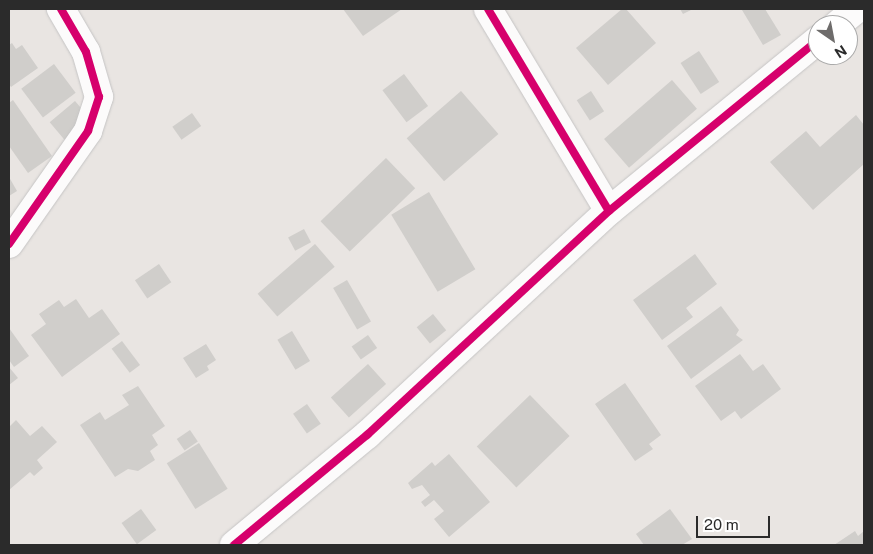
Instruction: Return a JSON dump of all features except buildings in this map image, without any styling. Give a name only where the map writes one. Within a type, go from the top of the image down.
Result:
[{"type":"street","points":[[9,244],[88,131],[99,97],[86,52],[61,9]]},
{"type":"street","points":[[488,9],[609,211]]},
{"type":"street","points":[[234,545],[367,434],[609,211],[808,48]]},
{"type":"cycle path","points":[[9,244],[88,131],[99,97],[86,52],[61,9]]},
{"type":"cycle path","points":[[488,9],[609,211]]},
{"type":"cycle path","points":[[234,545],[367,435],[609,211],[808,48]]}]
